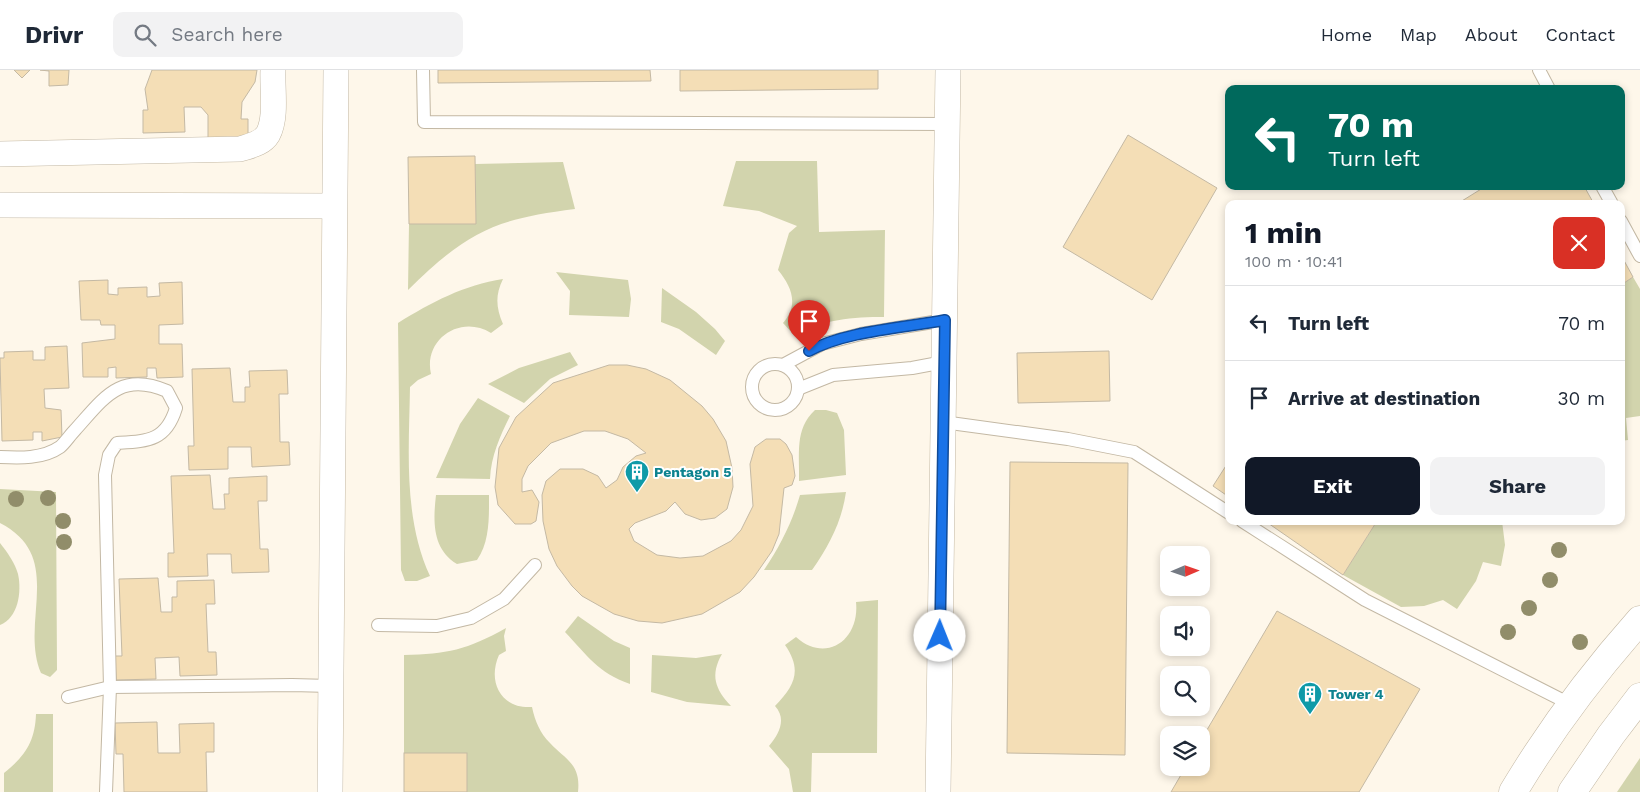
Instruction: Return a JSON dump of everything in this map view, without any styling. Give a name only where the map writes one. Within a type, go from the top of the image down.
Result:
[{"type":"street","points":[[0,154],[240,149],[257,144],[267,135],[272,120],[272,70]]},
{"type":"street","points":[[330,792],[336,70]]},
{"type":"street","points":[[938,792],[948,70]]},
{"type":"street","points":[[0,205],[334,206]]},
{"type":"street","points":[[1514,792],[1538,750],[1570,704],[1640,620]]},
{"type":"street","points":[[1572,792],[1611,734],[1640,697]]},
{"type":"lane","points":[[423,70],[424,122],[948,124]]},
{"type":"lane","points":[[1539,70],[1547,85]]},
{"type":"lane","points":[[1625,228],[1640,256]]},
{"type":"lane","points":[[783,365],[794,374],[798,389],[792,403],[786,407],[771,410],[757,403],[752,388],[755,374],[768,365],[783,365],[822,344],[861,334],[945,320]]},
{"type":"lane","points":[[798,389],[833,374],[912,368],[944,362]]},
{"type":"lane","points":[[0,457],[24,458],[43,454],[60,447],[113,389],[130,384],[153,385],[167,391],[176,408],[171,425],[159,435],[143,441],[117,443],[109,455],[106,475],[110,687],[106,792]]},
{"type":"lane","points":[[943,422],[1068,439],[1134,452],[1225,509]]},
{"type":"lane","points":[[1248,525],[1365,600],[1570,704]]},
{"type":"lane","points":[[378,625],[436,626],[471,618],[504,600],[536,565]]},
{"type":"lane","points":[[68,697],[110,687],[330,686]]},
{"type":"green space","points":[[736,161],[817,161],[819,232],[885,230],[884,317],[838,320],[805,330],[795,336],[783,323],[791,310],[792,296],[787,283],[778,270],[789,233],[797,226],[759,211],[723,206]]},
{"type":"green space","points":[[563,162],[575,209],[523,218],[483,232],[448,254],[408,290],[409,224],[476,223],[475,164]]},
{"type":"green space","points":[[556,272],[628,280],[631,299],[629,317],[569,315],[570,291]]},
{"type":"green space","points":[[1633,277],[1640,289],[1640,416],[1626,418],[1628,440],[1625,440],[1625,282]]},
{"type":"green space","points":[[503,279],[497,302],[503,324],[491,333],[468,326],[457,328],[447,333],[433,350],[430,361],[431,374],[418,380],[410,387],[409,483],[415,531],[421,554],[430,576],[417,581],[405,581],[401,570],[398,323],[449,295],[475,285]]},
{"type":"green space","points":[[662,288],[696,312],[725,341],[716,355],[679,329],[661,322]]},
{"type":"green space","points":[[570,352],[578,365],[550,379],[524,403],[488,384],[519,368]]},
{"type":"green space","points":[[478,398],[510,416],[497,446],[492,462],[490,479],[436,478],[460,424]]},
{"type":"green space","points":[[815,410],[837,413],[844,430],[846,475],[799,481],[801,434],[808,417]]},
{"type":"green space","points":[[0,489],[56,492],[57,670],[50,677],[41,673],[36,653],[36,572],[31,554],[20,537],[0,523]]},
{"type":"green space","points":[[846,492],[834,533],[812,570],[764,570],[785,534],[800,495]]},
{"type":"green space","points":[[436,495],[489,495],[487,537],[477,560],[457,564],[443,551],[436,534],[434,515]]},
{"type":"green space","points":[[1374,525],[1502,525],[1505,545],[1501,566],[1483,562],[1476,581],[1457,609],[1443,600],[1424,606],[1401,607],[1343,575]]},
{"type":"green space","points":[[0,543],[17,570],[19,596],[15,611],[6,622],[0,625]]},
{"type":"green space","points":[[878,600],[877,753],[812,753],[811,792],[793,792],[789,769],[769,746],[776,737],[781,721],[779,711],[775,706],[787,692],[794,678],[794,663],[785,645],[796,637],[807,645],[819,648],[829,648],[839,644],[847,637],[853,627],[856,616],[856,602]]},
{"type":"green space","points":[[578,616],[614,641],[630,648],[630,684],[619,680],[601,669],[565,632]]},
{"type":"green space","points":[[506,628],[504,636],[506,651],[499,655],[496,665],[496,684],[499,692],[512,704],[532,707],[536,722],[543,735],[575,769],[578,792],[467,792],[467,754],[404,753],[404,655],[445,652],[457,649],[480,641]]},
{"type":"green space","points":[[722,654],[716,669],[716,682],[721,694],[731,706],[687,702],[651,692],[652,655],[696,658]]},
{"type":"green space","points":[[36,714],[53,714],[53,792],[4,792],[4,773],[18,761],[28,748],[34,733]]},
{"type":"green space","points":[[1640,758],[1640,792],[1617,792]]},
{"type":"building","points":[[14,70],[30,70],[22,78]]},
{"type":"building","points":[[40,70],[69,70],[68,85],[49,86],[49,71]]},
{"type":"building","points":[[152,70],[257,70],[255,82],[242,102],[241,119],[248,119],[248,140],[208,142],[208,115],[201,107],[184,107],[185,132],[143,133],[143,110],[148,110],[145,89]]},
{"type":"building","points":[[438,70],[650,70],[651,81],[438,83]]},
{"type":"building","points":[[680,70],[878,70],[878,89],[680,91]]},
{"type":"building","points":[[1128,135],[1217,188],[1152,300],[1063,247]]},
{"type":"building","points":[[475,156],[476,224],[409,224],[408,157]]},
{"type":"building","points":[[1480,190],[1586,190],[1592,200],[1463,200]]},
{"type":"building","points":[[1625,262],[1633,277],[1625,282]]},
{"type":"building","points":[[108,280],[108,294],[118,295],[118,288],[147,287],[147,297],[160,296],[159,283],[182,282],[183,324],[159,325],[159,344],[182,344],[183,377],[157,378],[156,368],[147,368],[147,377],[116,378],[116,367],[108,368],[108,377],[83,377],[82,343],[115,339],[115,325],[101,325],[100,320],[81,320],[79,281]]},
{"type":"building","points":[[67,346],[69,388],[44,389],[45,408],[61,410],[62,437],[42,441],[42,432],[33,432],[33,440],[2,441],[0,358],[4,358],[4,352],[33,351],[33,360],[45,360],[45,347]]},
{"type":"building","points":[[1109,351],[1110,401],[1018,403],[1017,353]]},
{"type":"building","name":"Pentagon 5","points":[[609,365],[627,365],[646,369],[670,380],[702,406],[713,419],[726,441],[732,468],[733,487],[727,509],[715,518],[701,520],[685,514],[675,502],[666,511],[635,523],[629,529],[634,541],[657,555],[680,558],[703,556],[731,541],[741,530],[753,506],[750,464],[755,447],[766,439],[780,439],[786,444],[792,455],[795,476],[792,485],[784,488],[779,534],[772,551],[754,577],[740,592],[702,614],[662,623],[638,621],[614,614],[582,596],[572,586],[557,566],[549,549],[543,521],[542,495],[546,481],[560,469],[583,469],[598,476],[606,488],[617,480],[623,467],[636,456],[646,453],[628,439],[605,431],[584,431],[551,443],[528,466],[522,479],[522,492],[532,490],[539,502],[536,521],[531,524],[515,524],[498,505],[495,487],[499,448],[516,417],[553,383]]},
{"type":"building","points":[[230,368],[233,402],[245,402],[245,387],[250,387],[249,371],[287,370],[288,394],[279,394],[280,442],[289,442],[290,465],[252,467],[251,447],[228,447],[228,469],[189,470],[188,446],[194,446],[192,369]]},
{"type":"building","points":[[1010,462],[1128,463],[1125,755],[1007,753]]},
{"type":"building","points":[[1225,467],[1225,494],[1213,486]]},
{"type":"building","points":[[210,475],[213,509],[225,509],[224,494],[229,494],[229,478],[267,476],[267,501],[258,501],[260,549],[268,549],[269,572],[232,573],[231,554],[207,554],[208,576],[168,577],[168,553],[174,553],[171,476]]},
{"type":"building","points":[[1271,525],[1374,525],[1343,575]]},
{"type":"building","points":[[158,578],[161,612],[172,612],[172,597],[177,597],[177,581],[214,580],[215,604],[206,604],[208,652],[216,652],[217,675],[180,676],[179,657],[155,658],[156,679],[116,680],[115,656],[122,656],[119,579]]},
{"type":"building","name":"Tower 4","points":[[1277,611],[1420,689],[1359,792],[1171,792],[1180,776],[1210,776],[1209,726]]},
{"type":"building","points":[[157,722],[158,753],[180,753],[179,724],[214,723],[214,752],[206,752],[207,792],[124,792],[123,754],[116,754],[115,723]]},
{"type":"building","points":[[404,753],[467,753],[467,792],[404,792]]},
{"type":"place","name":"Pentagon 5","points":[[637,493]]},
{"type":"place","name":"Tower 4","points":[[1310,715]]},
{"type":"route","points":[[809,351],[822,344],[861,334],[945,320],[940,636]]}]
